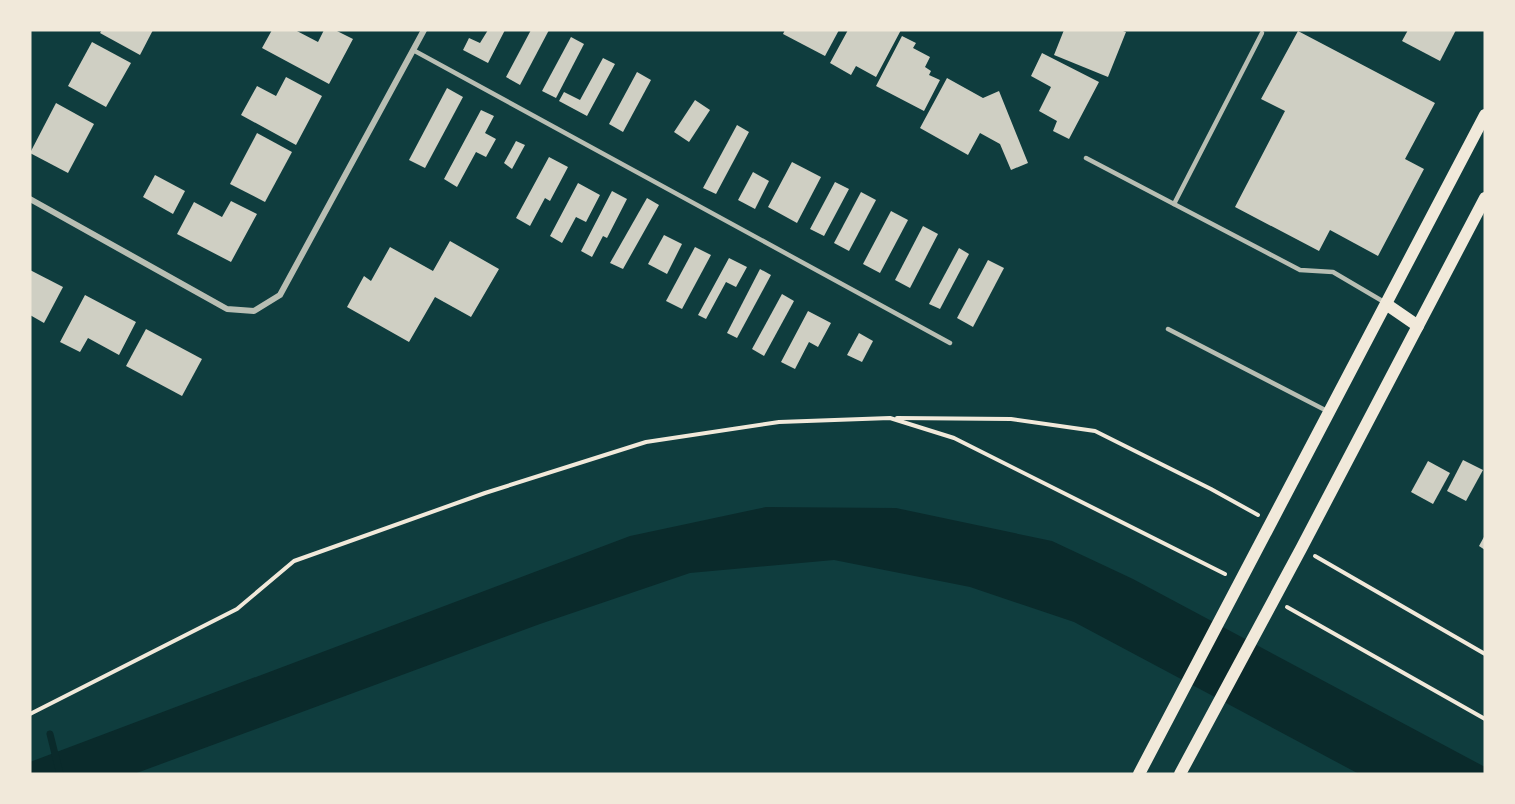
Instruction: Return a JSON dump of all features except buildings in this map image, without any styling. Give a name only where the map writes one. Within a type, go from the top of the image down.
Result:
[{"type":"main road","points":[[1139,774],[1485,115]]},
{"type":"main road","points":[[1180,774],[1295,561],[1485,198]]},
{"type":"main road","points":[[1386,304],[1418,326]]},
{"type":"street","points":[[30,199],[227,309],[254,311],[280,295],[424,30]]},
{"type":"lane","points":[[1174,204],[1262,33]]},
{"type":"lane","points":[[413,50],[950,343]]},
{"type":"lane","points":[[1086,158],[1300,270],[1333,273],[1386,304]]},
{"type":"lane","points":[[1168,329],[1329,412]]},
{"type":"path","points":[[890,418],[954,438],[1228,575]]},
{"type":"path","points":[[30,714],[237,609],[294,561],[485,494],[646,442],[779,422],[890,418],[1011,419],[1095,431],[1211,489],[1260,517]]},
{"type":"path","points":[[1319,558],[1485,654]]},
{"type":"path","points":[[1280,603],[1485,719]]},
{"type":"water","points":[[766,507],[896,508],[1052,541],[1133,579],[1485,767],[1485,774],[1359,774],[1074,622],[970,587],[834,560],[690,573],[540,624],[134,774],[30,774],[30,762],[630,536]]},
{"type":"waterway","points":[[50,734],[60,774]]}]
